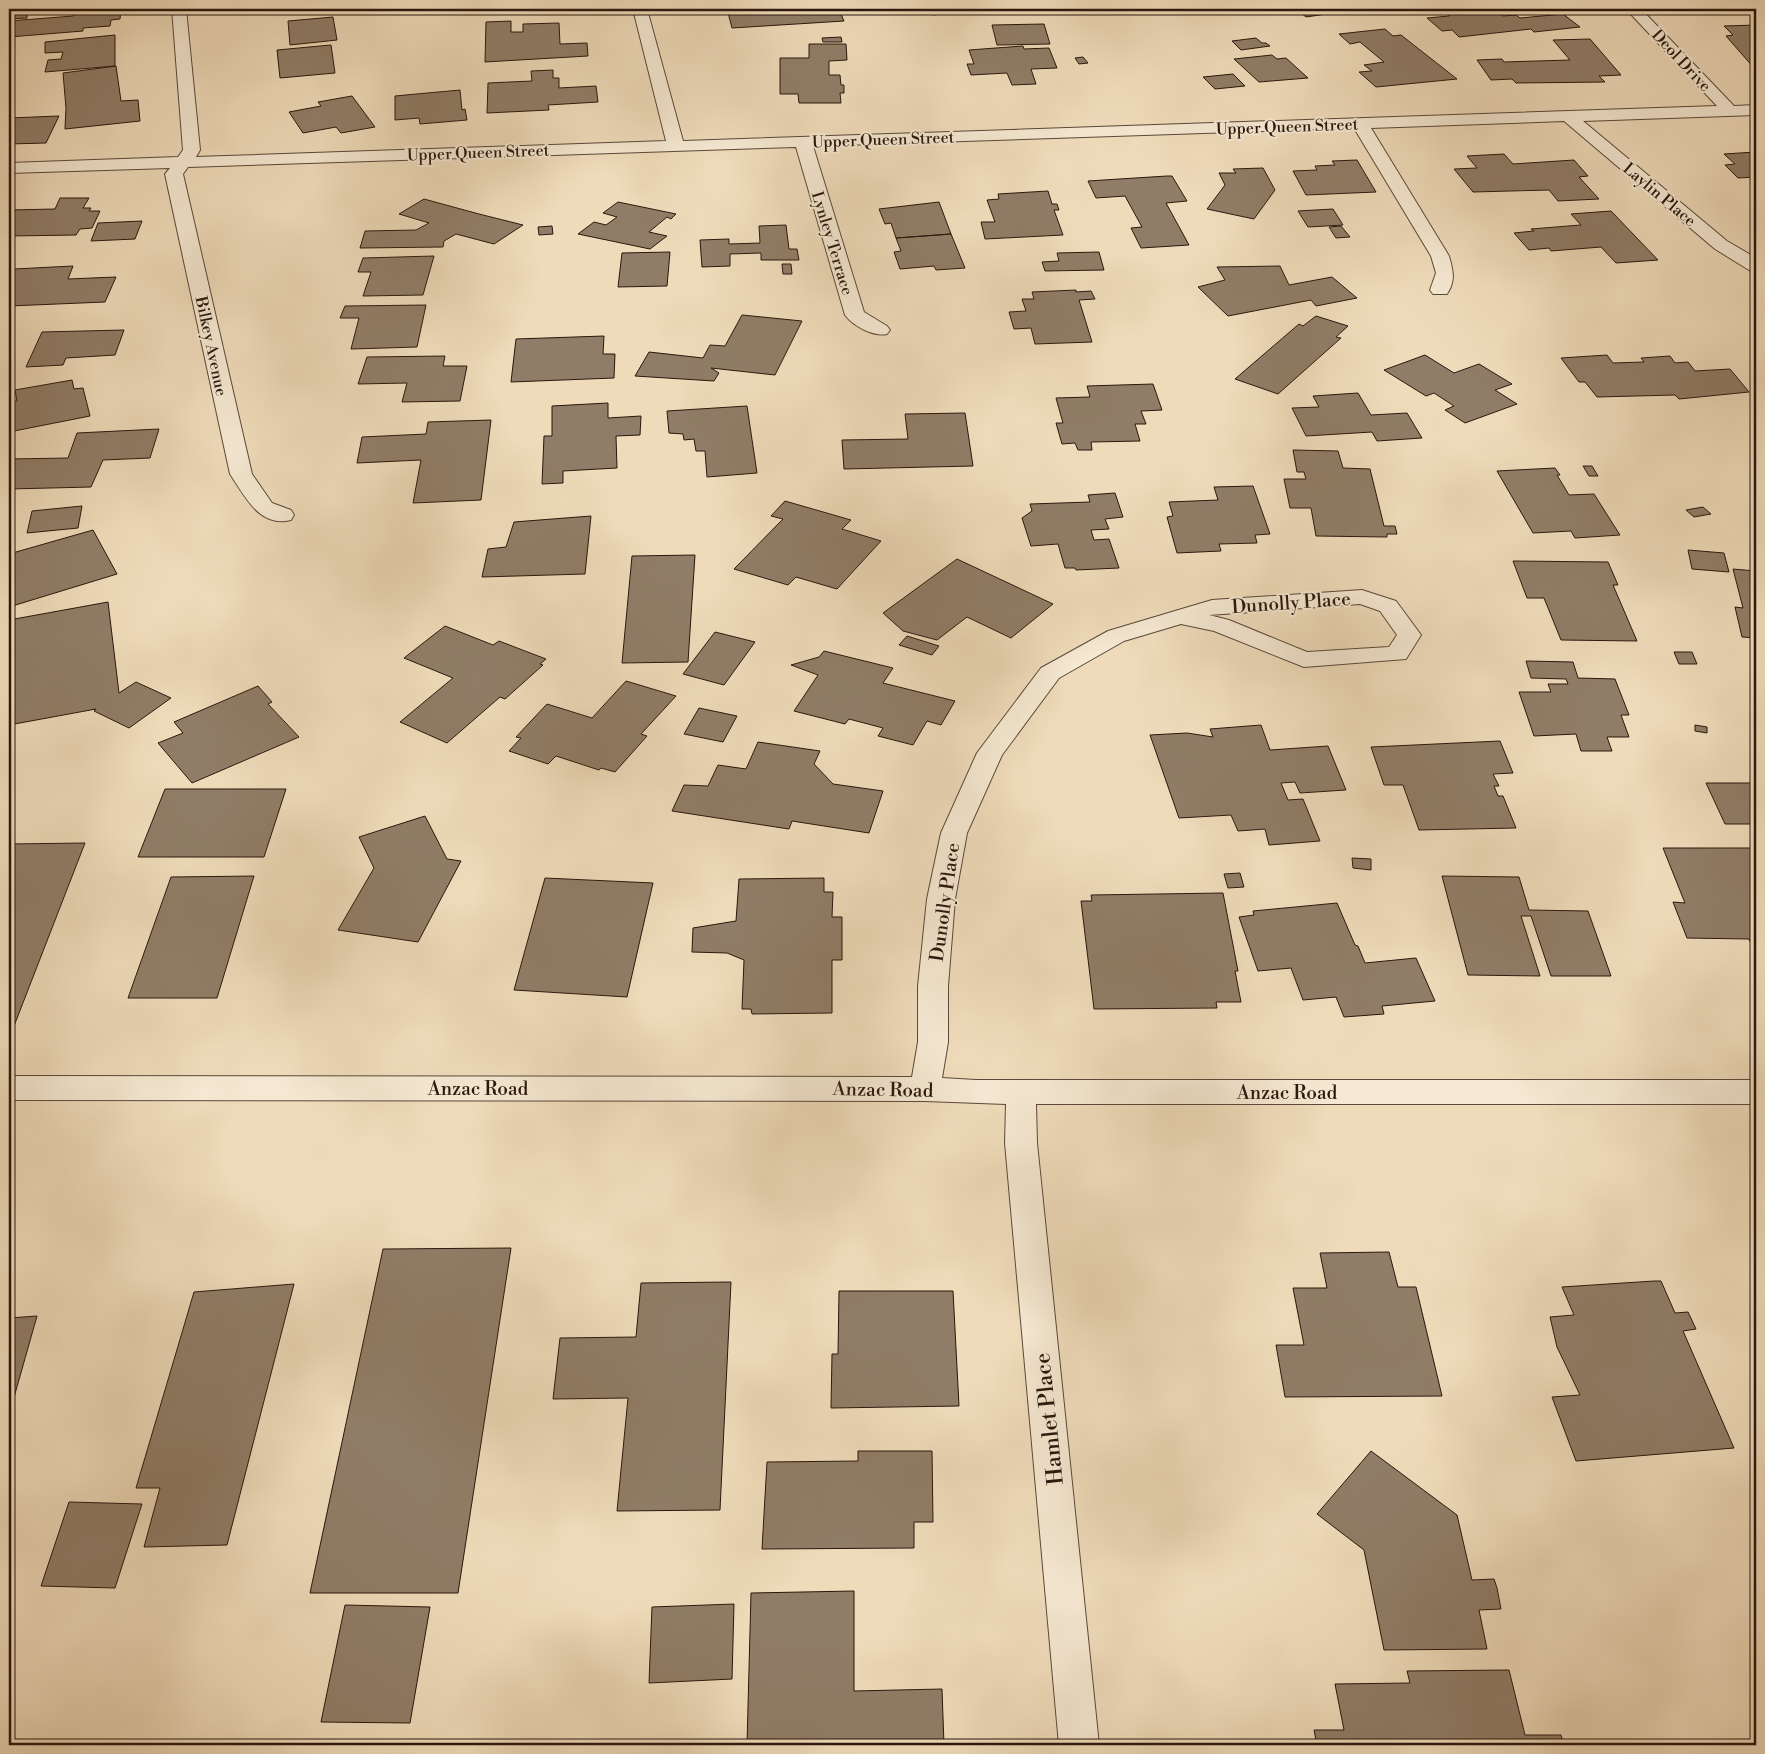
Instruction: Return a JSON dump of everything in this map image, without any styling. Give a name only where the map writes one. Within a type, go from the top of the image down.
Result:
[{"type":"street","points":[[179,9],[192,150],[184,161]]},
{"type":"street","points":[[640,9],[676,146]]},
{"type":"street","name":"Deol Drive","points":[[1634,9],[1730,111]]},
{"type":"street","name":"Upper Queen Street","points":[[9,168],[1756,110]]},
{"type":"street","name":"Laylin Place","points":[[1569,117],[1721,245],[1756,266]]},
{"type":"street","points":[[1360,124],[1440,256],[1445,273],[1440,290]]},
{"type":"street","name":"Lynley Terrace","points":[[803,142],[855,315],[880,330]]},
{"type":"street","name":"Bilkey Avenue","points":[[184,161],[174,174],[241,474],[264,508],[283,515]]},
{"type":"street","name":"Dunolly Place","points":[[925,1089],[933,1042],[933,986],[941,899],[954,833],[990,753],[1050,673],[1116,636],[1177,616],[1212,607],[1362,597],[1388,606],[1409,635],[1397,654],[1304,660],[1221,625],[1177,616]]},
{"type":"street","name":"Anzac Road","points":[[9,1088],[925,1089],[1021,1092],[1756,1092]]},
{"type":"street","name":"Hamlet Place","points":[[1021,1092],[1022,1152],[1080,1745]]},
{"type":"building","points":[[9,9],[28,9],[27,18],[9,19]]},
{"type":"building","points":[[74,9],[121,9],[120,19],[111,20],[110,26],[83,28],[83,31],[9,37],[9,21],[73,16]]},
{"type":"building","points":[[727,9],[797,9],[798,12],[826,11],[826,9],[864,9],[866,13],[841,14],[844,21],[732,28]]},
{"type":"building","points":[[930,9],[983,9],[933,15]]},
{"type":"building","points":[[1296,9],[1360,9],[1306,17]]},
{"type":"building","points":[[1501,9],[1498,12],[1503,16],[1516,15],[1520,18],[1563,14],[1580,27],[1534,32],[1531,29],[1459,37],[1452,30],[1442,31],[1427,18],[1449,16],[1442,10]]},
{"type":"building","points":[[333,17],[337,40],[290,45],[288,21]]},
{"type":"building","points":[[511,21],[511,32],[523,32],[523,24],[559,23],[560,44],[587,43],[588,56],[485,62],[486,22]]},
{"type":"building","points":[[1044,24],[1050,44],[997,45],[992,25]]},
{"type":"building","points":[[1756,25],[1756,68],[1754,68],[1726,36],[1733,35],[1724,26]]},
{"type":"building","points":[[1385,29],[1393,36],[1401,35],[1457,79],[1376,87],[1359,72],[1372,71],[1364,65],[1384,62],[1360,42],[1350,44],[1339,34]]},
{"type":"building","points":[[115,35],[115,66],[45,72],[48,60],[61,59],[63,52],[45,53],[45,42]]},
{"type":"building","points":[[841,37],[842,42],[823,42],[822,38]]},
{"type":"building","points":[[1256,38],[1270,46],[1241,50],[1232,41]]},
{"type":"building","points":[[1590,39],[1621,75],[1599,76],[1605,82],[1516,83],[1512,79],[1491,80],[1477,60],[1502,59],[1504,62],[1570,60],[1553,40]]},
{"type":"building","points":[[809,44],[846,44],[847,60],[829,61],[829,75],[840,75],[841,85],[844,85],[844,93],[840,93],[841,103],[799,103],[798,94],[780,94],[780,58],[809,58]]},
{"type":"building","points":[[331,45],[335,73],[280,78],[277,50]]},
{"type":"building","points":[[1023,46],[1024,49],[1049,48],[1057,68],[1031,69],[1036,84],[1012,85],[1007,73],[971,75],[967,64],[974,64],[969,50]]},
{"type":"building","points":[[1272,55],[1277,59],[1286,58],[1308,78],[1259,82],[1234,59]]},
{"type":"building","points":[[1083,57],[1088,63],[1079,64],[1075,58]]},
{"type":"building","points":[[116,66],[121,101],[138,100],[140,121],[65,129],[66,108],[63,73]]},
{"type":"building","points":[[553,70],[553,78],[559,78],[559,88],[596,86],[598,102],[548,105],[549,110],[487,113],[488,83],[532,81],[531,71]]},
{"type":"building","points":[[1233,74],[1245,86],[1215,89],[1203,77]]},
{"type":"building","points":[[460,90],[462,110],[465,109],[467,120],[420,124],[419,118],[395,120],[395,96]]},
{"type":"building","points":[[352,96],[375,127],[341,133],[336,127],[303,133],[289,112],[321,106],[318,102]]},
{"type":"building","points":[[59,116],[46,143],[9,144],[9,118]]},
{"type":"building","points":[[1756,152],[1756,177],[1738,178],[1725,165],[1735,164],[1724,154]]},
{"type":"building","points":[[1504,154],[1513,164],[1574,160],[1588,176],[1579,177],[1599,199],[1558,201],[1549,190],[1473,192],[1454,169],[1477,168],[1467,156]]},
{"type":"building","points":[[1357,160],[1376,192],[1306,195],[1293,171],[1317,170],[1315,166],[1335,165],[1332,161]]},
{"type":"building","points":[[1263,168],[1275,190],[1254,219],[1207,209],[1225,185],[1219,173],[1236,173],[1233,169]]},
{"type":"building","points":[[1172,176],[1187,201],[1166,203],[1189,245],[1141,248],[1131,228],[1142,227],[1125,196],[1096,198],[1088,181]]},
{"type":"building","points":[[1048,191],[1052,204],[1057,204],[1059,210],[1054,210],[1063,235],[985,239],[981,222],[995,222],[987,200],[999,199],[998,194]]},
{"type":"building","points":[[60,198],[89,198],[83,208],[91,208],[89,211],[100,211],[92,228],[80,229],[76,235],[9,236],[9,210],[55,209]]},
{"type":"building","points":[[424,199],[523,225],[494,244],[456,234],[444,241],[443,247],[360,248],[365,231],[416,230],[429,223],[399,214]]},
{"type":"building","points":[[618,202],[676,214],[671,219],[667,217],[649,232],[667,236],[650,249],[578,234],[594,222],[606,225],[617,217],[603,213]]},
{"type":"building","points":[[939,202],[951,234],[896,238],[891,223],[885,224],[879,209]]},
{"type":"building","points":[[1333,209],[1343,225],[1308,227],[1298,211]]},
{"type":"building","points":[[1611,211],[1658,260],[1616,263],[1601,247],[1551,251],[1549,248],[1529,250],[1514,233],[1534,231],[1531,229],[1581,225],[1571,214]]},
{"type":"building","points":[[142,221],[135,239],[91,241],[98,223]]},
{"type":"building","points":[[786,225],[789,249],[797,249],[799,260],[761,260],[761,253],[730,254],[730,266],[702,267],[700,240],[729,239],[729,244],[760,243],[759,226]]},
{"type":"building","points":[[552,226],[553,234],[539,235],[538,227]]},
{"type":"building","points":[[1341,226],[1350,237],[1336,238],[1329,227]]},
{"type":"building","points":[[951,234],[965,268],[936,270],[934,266],[900,269],[894,252],[901,251],[896,238]]},
{"type":"building","points":[[670,252],[667,286],[618,287],[622,253]]},
{"type":"building","points":[[1099,252],[1104,270],[1045,271],[1042,262],[1059,261],[1057,253]]},
{"type":"building","points":[[434,256],[423,295],[363,296],[371,272],[358,272],[363,258]]},
{"type":"building","points":[[782,264],[791,264],[792,274],[783,274]]},
{"type":"building","points":[[73,266],[68,279],[116,277],[105,302],[9,306],[9,282],[14,269]]},
{"type":"building","points":[[1280,266],[1289,285],[1332,277],[1357,298],[1316,306],[1311,300],[1228,316],[1198,287],[1225,280],[1217,267]]},
{"type":"building","points":[[1076,290],[1076,292],[1091,291],[1095,299],[1079,300],[1092,342],[1035,344],[1031,328],[1014,329],[1009,312],[1026,311],[1022,299],[1034,299],[1032,292]]},
{"type":"building","points":[[426,305],[417,347],[351,349],[359,318],[340,318],[345,306]]},
{"type":"building","points":[[742,315],[802,321],[775,375],[711,368],[719,373],[714,381],[635,376],[649,352],[703,358],[710,345],[725,346]]},
{"type":"building","points":[[1316,316],[1348,326],[1336,337],[1341,338],[1278,394],[1235,379],[1299,324],[1303,326]]},
{"type":"building","points":[[124,330],[115,355],[66,358],[63,365],[26,367],[42,332]]},
{"type":"building","points":[[604,336],[603,354],[615,354],[614,378],[511,382],[516,339]]},
{"type":"building","points":[[1425,355],[1454,373],[1479,364],[1512,384],[1495,390],[1517,404],[1465,423],[1445,410],[1454,406],[1434,393],[1426,396],[1384,370]]},
{"type":"building","points":[[1607,355],[1613,363],[1644,362],[1641,358],[1670,356],[1675,363],[1688,362],[1695,371],[1730,369],[1749,392],[1679,399],[1675,395],[1597,397],[1585,382],[1579,382],[1561,358]]},
{"type":"building","points":[[445,356],[443,366],[467,366],[460,401],[402,402],[407,383],[358,384],[367,357]]},
{"type":"building","points":[[72,380],[74,389],[83,388],[90,416],[9,432],[9,402],[17,401],[15,390]]},
{"type":"building","points":[[1153,384],[1162,410],[1141,411],[1146,424],[1135,424],[1140,441],[1091,442],[1092,450],[1078,450],[1075,443],[1062,444],[1056,423],[1063,423],[1056,398],[1090,397],[1087,386]]},
{"type":"building","points":[[1358,393],[1371,415],[1407,413],[1422,438],[1377,441],[1372,432],[1306,436],[1292,408],[1319,407],[1313,396]]},
{"type":"building","points":[[608,403],[608,418],[641,416],[640,435],[616,436],[617,468],[563,471],[563,483],[542,484],[544,436],[552,436],[552,406]]},
{"type":"building","points":[[747,406],[757,473],[707,477],[705,451],[696,451],[694,439],[684,440],[683,434],[669,433],[667,411]]},
{"type":"building","points":[[965,413],[973,466],[844,469],[842,440],[908,439],[905,414]]},
{"type":"building","points":[[491,420],[481,500],[413,503],[421,460],[357,463],[362,437],[426,434],[428,422]]},
{"type":"building","points":[[159,429],[150,458],[103,460],[91,487],[9,489],[9,459],[68,458],[77,433]]},
{"type":"building","points":[[1293,450],[1338,451],[1343,468],[1370,469],[1384,526],[1395,526],[1397,534],[1387,534],[1387,537],[1316,536],[1311,508],[1290,508],[1284,479],[1306,479],[1304,472],[1297,472]]},
{"type":"building","points":[[1583,466],[1592,466],[1598,476],[1589,476]]},
{"type":"building","points":[[1555,468],[1569,495],[1594,494],[1620,535],[1575,538],[1571,531],[1533,533],[1497,471]]},
{"type":"building","points":[[1253,486],[1270,534],[1255,535],[1257,543],[1219,544],[1221,551],[1177,553],[1167,517],[1173,516],[1169,502],[1218,500],[1214,487]]},
{"type":"building","points":[[1115,493],[1123,517],[1105,519],[1109,529],[1091,530],[1094,540],[1109,539],[1119,568],[1076,570],[1075,568],[1065,568],[1058,544],[1031,546],[1022,518],[1032,511],[1030,504],[1090,502],[1088,495]]},
{"type":"building","points":[[785,501],[851,520],[842,529],[881,541],[837,589],[796,577],[788,585],[734,569],[783,519],[771,516]]},
{"type":"building","points":[[82,506],[78,528],[27,533],[32,511]]},
{"type":"building","points":[[1703,507],[1711,514],[1694,517],[1686,510]]},
{"type":"building","points":[[591,516],[585,574],[482,577],[488,549],[506,547],[514,522]]},
{"type":"building","points":[[93,530],[117,574],[9,607],[9,554]]},
{"type":"building","points":[[1688,550],[1724,553],[1729,572],[1692,569]]},
{"type":"building","points":[[695,555],[688,662],[622,663],[632,556]]},
{"type":"building","points":[[957,559],[1053,604],[1011,638],[967,617],[937,640],[903,631],[883,613]]},
{"type":"building","points":[[1513,561],[1608,562],[1618,585],[1613,585],[1637,641],[1561,640],[1544,598],[1527,598]]},
{"type":"building","points":[[1733,569],[1756,571],[1756,638],[1742,637],[1735,607],[1743,608]]},
{"type":"building","points":[[108,602],[119,693],[136,682],[171,698],[129,728],[94,711],[96,709],[9,725],[9,620]]},
{"type":"building","points":[[445,626],[493,645],[499,641],[546,659],[540,664],[543,665],[505,699],[500,697],[447,743],[400,722],[453,678],[404,658]]},
{"type":"building","points":[[715,632],[755,642],[724,685],[683,674]]},
{"type":"building","points":[[907,636],[939,646],[932,655],[899,645]]},
{"type":"building","points":[[824,651],[893,668],[883,683],[955,701],[941,725],[927,721],[913,745],[878,736],[883,728],[849,719],[845,724],[794,711],[818,675],[791,665],[819,657]]},
{"type":"building","points":[[1674,652],[1692,652],[1697,664],[1679,664]]},
{"type":"building","points":[[1526,661],[1573,662],[1578,678],[1615,679],[1629,715],[1621,715],[1629,737],[1607,737],[1612,751],[1581,751],[1576,734],[1534,736],[1519,692],[1551,692],[1548,684],[1568,684],[1566,679],[1531,678]]},
{"type":"building","points":[[626,681],[676,696],[641,734],[647,736],[615,772],[601,768],[599,770],[556,756],[548,764],[509,751],[521,738],[516,737],[547,704],[592,718]]},
{"type":"building","points":[[258,686],[272,702],[268,704],[299,737],[192,783],[158,743],[183,733],[174,722]]},
{"type":"building","points":[[699,708],[737,716],[723,742],[684,734]]},
{"type":"building","points":[[1261,725],[1270,750],[1328,746],[1346,790],[1300,793],[1295,782],[1281,783],[1288,800],[1303,799],[1320,841],[1269,845],[1265,829],[1238,831],[1231,815],[1179,818],[1150,735],[1187,733],[1213,737],[1210,729]]},
{"type":"building","points":[[1695,725],[1707,727],[1707,733],[1695,731]]},
{"type":"building","points":[[1500,741],[1513,773],[1493,774],[1499,786],[1494,786],[1498,796],[1503,796],[1516,828],[1419,830],[1403,785],[1384,785],[1371,747]]},
{"type":"building","points":[[758,742],[820,751],[814,764],[833,784],[883,791],[869,833],[792,821],[789,829],[672,811],[684,785],[708,786],[718,765],[746,769]]},
{"type":"building","points":[[1706,783],[1755,783],[1756,824],[1725,824]]},
{"type":"building","points":[[165,789],[286,789],[264,857],[138,857]]},
{"type":"building","points":[[425,816],[447,859],[461,861],[418,942],[338,930],[374,868],[359,837]]},
{"type":"building","points":[[85,843],[14,1026],[9,1026],[9,844]]},
{"type":"building","points":[[1663,848],[1754,848],[1756,854],[1756,951],[1754,951],[1749,939],[1687,938],[1673,902],[1685,903]]},
{"type":"building","points":[[1352,858],[1371,859],[1371,870],[1353,868]]},
{"type":"building","points":[[1240,873],[1244,887],[1228,888],[1224,874]]},
{"type":"building","points":[[254,876],[217,998],[128,998],[171,877]]},
{"type":"building","points":[[1442,876],[1519,877],[1529,910],[1588,911],[1611,976],[1551,976],[1531,916],[1521,916],[1540,976],[1468,975]]},
{"type":"building","points":[[545,878],[653,883],[627,997],[514,990]]},
{"type":"building","points":[[824,878],[824,892],[833,892],[832,917],[842,917],[842,960],[832,960],[832,1013],[752,1014],[751,1009],[742,1009],[744,960],[727,953],[692,952],[693,928],[736,921],[739,879]]},
{"type":"building","points":[[1223,893],[1238,971],[1235,971],[1241,1002],[1216,1002],[1217,1008],[1094,1009],[1081,901],[1092,901],[1091,895]]},
{"type":"building","points":[[1337,903],[1365,963],[1416,958],[1435,1001],[1382,1006],[1384,1014],[1344,1017],[1336,997],[1303,1000],[1291,968],[1258,971],[1239,917],[1254,915],[1253,911]]},
{"type":"building","points":[[511,1248],[458,1593],[310,1593],[383,1249]]},
{"type":"building","points":[[1389,1252],[1398,1287],[1416,1287],[1442,1396],[1285,1397],[1276,1345],[1304,1345],[1293,1288],[1327,1288],[1320,1253]]},
{"type":"building","points":[[1661,1281],[1675,1313],[1688,1312],[1696,1329],[1683,1331],[1734,1448],[1576,1461],[1552,1397],[1580,1395],[1557,1347],[1550,1317],[1574,1315],[1562,1287]]},
{"type":"building","points":[[731,1282],[720,1510],[617,1511],[628,1398],[553,1399],[560,1338],[636,1337],[641,1283]]},
{"type":"building","points":[[294,1284],[227,1545],[144,1547],[160,1488],[136,1488],[194,1292]]},
{"type":"building","points":[[839,1291],[953,1291],[959,1406],[831,1408],[832,1354],[838,1354]]},
{"type":"building","points":[[37,1316],[9,1415],[9,1318]]},
{"type":"building","points":[[858,1451],[932,1451],[933,1522],[914,1522],[914,1548],[762,1549],[767,1462],[858,1461]]},
{"type":"building","points":[[1371,1451],[1457,1515],[1472,1580],[1494,1579],[1497,1588],[1501,1609],[1479,1610],[1487,1649],[1384,1650],[1364,1550],[1317,1514]]},
{"type":"building","points":[[69,1502],[142,1504],[115,1588],[41,1586]]},
{"type":"building","points":[[854,1591],[854,1691],[942,1689],[944,1745],[747,1745],[751,1593]]},
{"type":"building","points":[[734,1604],[732,1679],[649,1683],[652,1607]]},
{"type":"building","points":[[345,1605],[430,1607],[410,1723],[321,1722]]},
{"type":"building","points":[[1509,1670],[1525,1735],[1561,1735],[1564,1745],[1317,1745],[1314,1730],[1344,1730],[1335,1684],[1410,1683],[1407,1671]]}]
